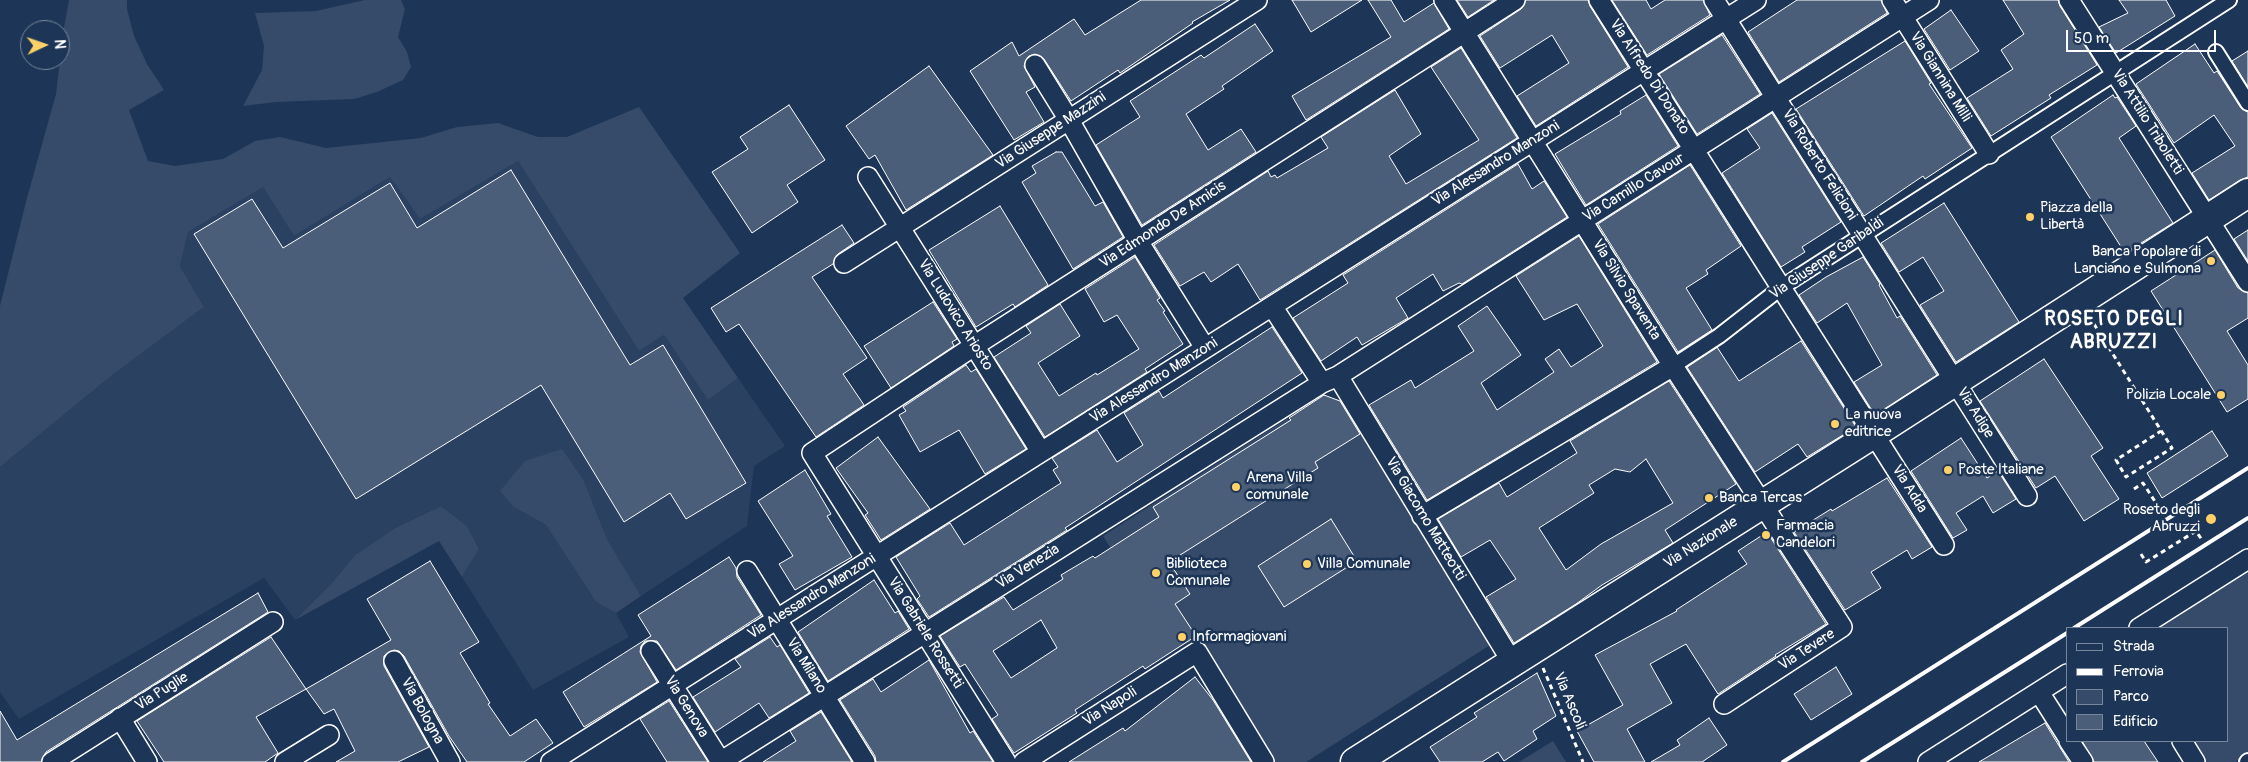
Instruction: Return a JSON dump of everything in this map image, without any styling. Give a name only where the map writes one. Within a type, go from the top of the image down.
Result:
[{"type":"main road","name":"Via Nazionale","points":[[1355,762],[1955,382],[2248,193]]},
{"type":"street","name":"Via Giuseppe Mazzini","points":[[844,263],[1257,0]]},
{"type":"street","name":"Via Silvio Spaventa","points":[[1444,0],[1673,366],[1764,503]]},
{"type":"street","name":"Via Edmondo De Amicis","points":[[812,453],[974,346],[1515,0]]},
{"type":"street","name":"Via Alfredo Di Donato","points":[[1599,0],[1874,433]]},
{"type":"street","name":"Via Roberto Felicioni","points":[[1714,0],[1955,382]]},
{"type":"street","name":"Via Alessandro Manzoni","points":[[552,762],[1756,0]]},
{"type":"street","name":"Via Giannina Milli","points":[[1892,0],[1989,154]]},
{"type":"street","name":"Via Camillo Cavour","points":[[1330,380],[1929,0]]},
{"type":"street","name":"Via Attilio Triboletti","points":[[2069,0],[2248,282]]},
{"type":"street","name":"Via Giuseppe Garibaldi","points":[[1422,516],[1673,366],[1719,336],[1782,287],[2230,0]]},
{"type":"street","points":[[2216,52],[2248,103]]},
{"type":"street","points":[[1035,65],[1069,120],[1138,241],[1205,348]]},
{"type":"street","name":"Via Ludovico Ariosto","points":[[868,177],[1041,452]]},
{"type":"street","name":"Via Giacomo Matteotti","points":[[1272,306],[1330,380],[1422,516],[1524,655]]},
{"type":"street","name":"Via Venezia","points":[[720,762],[924,632],[1330,380]]},
{"type":"street","name":"Via Adige","points":[[1955,382],[2027,496]]},
{"type":"street","name":"Via Adda","points":[[1874,433],[1944,545]]},
{"type":"street","name":"Via Gabriele Rossetti","points":[[812,453],[1006,762]]},
{"type":"street","name":"Via Tevere","points":[[1724,704],[1842,627],[1764,503]]},
{"type":"street","points":[[2141,627],[2248,559]]},
{"type":"street","name":"Via Milano","points":[[747,570],[865,762]]},
{"type":"street","name":"Via Puglie","points":[[52,762],[273,622]]},
{"type":"street","name":"Via Genova","points":[[651,651],[720,762]]},
{"type":"street","name":"Via Napoli","points":[[1024,762],[1197,652],[1264,762]]},
{"type":"street","name":"Via Bologna","points":[[394,661],[450,762]]},
{"type":"street","points":[[1929,762],[2066,675]]},
{"type":"street","points":[[2039,692],[2066,734]]},
{"type":"street","points":[[120,718],[147,762]]},
{"type":"street","points":[[285,762],[329,735]]},
{"type":"street","points":[[2071,742],[2083,762]]},
{"type":"street","points":[[2183,742],[2195,762]]},
{"type":"path","points":[[2094,324],[2172,448],[2126,476],[2116,460],[2161,431]]},
{"type":"path","points":[[2134,489],[2143,483],[2156,503]]},
{"type":"path","points":[[2140,554],[2146,562],[2196,531],[2202,540]]},
{"type":"path","name":"Via Ascoli","points":[[1524,655],[1584,762]]},
{"type":"shaded area","points":[[518,161],[639,351],[664,335],[708,400],[738,378],[785,446],[754,466],[747,526],[641,596],[607,539],[584,481],[514,507],[546,525],[596,602],[616,613],[629,637],[533,690],[462,577],[479,549],[467,526],[441,506],[395,528],[355,555],[331,584],[295,620],[264,578],[19,719],[0,692],[0,467],[111,376],[204,307],[180,266],[188,232],[263,187],[294,236],[390,177],[420,219]]},
{"type":"green space","points":[[69,0],[127,0],[127,9],[134,36],[147,64],[164,90],[129,110],[148,161],[175,166],[223,159],[255,141],[280,137],[326,148],[421,138],[457,127],[498,123],[538,137],[567,137],[639,107],[740,253],[683,298],[738,378],[708,400],[664,335],[639,351],[518,161],[420,219],[390,177],[294,236],[263,187],[188,232],[180,266],[204,307],[111,376],[0,467],[0,306],[56,94],[59,70],[70,70],[70,20],[65,20]]},
{"type":"green space","points":[[365,0],[401,0],[405,9],[398,37],[407,52],[411,67],[403,80],[377,92],[354,99],[276,102],[243,106],[262,70],[264,46],[255,13],[316,11]]},
{"type":"green space","points":[[1288,418],[1315,461],[1362,431],[1495,642],[1306,762],[1274,762],[1196,638],[1174,651],[1103,536]]},
{"type":"green space","points":[[562,449],[584,481],[607,539],[641,596],[616,613],[596,602],[546,525],[514,507],[500,491],[525,461]]},
{"type":"green space","points":[[441,506],[467,526],[479,549],[462,577],[439,541],[295,620],[331,584],[355,555],[395,528]]},
{"type":"green space","points":[[2248,567],[2248,754],[2235,762],[2204,762],[2191,742],[2228,742],[2228,627],[2152,627]]},
{"type":"green space","points":[[1553,741],[1566,762],[1519,762]]},
{"type":"building","points":[[1141,0],[1230,0],[1192,22],[1120,73],[1118,70],[1071,101],[1044,59],[1035,54],[1029,56],[1024,66],[1035,87],[1026,92],[1044,122],[1014,140],[970,71],[1012,42],[1019,56],[1074,19],[1085,35]]},
{"type":"building","points":[[1292,0],[1362,0],[1311,32]]},
{"type":"building","points":[[1368,0],[1391,0],[1404,22],[1434,3],[1449,29],[1306,120],[1292,96],[1391,37]]},
{"type":"building","points":[[1457,0],[1494,0],[1468,17]]},
{"type":"building","points":[[1526,0],[1588,0],[1628,67],[1536,126],[1517,96],[1569,63],[1552,35],[1500,68],[1480,36],[1521,9]]},
{"type":"building","points":[[1612,0],[1646,0],[1651,9],[1665,0],[1703,0],[1710,15],[1647,55]]},
{"type":"building","points":[[1797,0],[1881,0],[1887,13],[1779,82],[1748,32]]},
{"type":"building","points":[[2003,0],[2058,0],[2097,65],[2049,95],[2051,98],[1991,136],[1967,98],[2013,69],[2001,50],[2024,34]]},
{"type":"building","points":[[2119,0],[2166,0],[2175,16],[2116,53],[2099,27],[2128,13]]},
{"type":"building","points":[[1951,10],[1979,51],[1950,70],[1924,29]]},
{"type":"building","points":[[1255,24],[1273,51],[1222,86],[1224,89],[1186,114],[1208,150],[1241,129],[1256,152],[1142,225],[1096,145],[1140,117],[1130,101],[1201,55],[1204,58]]},
{"type":"building","points":[[1722,35],[1760,94],[1697,134],[1659,74]]},
{"type":"building","points":[[1905,41],[1931,83],[1929,84],[1972,148],[1925,179],[1923,176],[1864,216],[1796,109]]},
{"type":"building","points":[[2195,44],[2214,73],[2217,71],[2241,108],[2248,112],[2248,177],[2209,200],[2192,173],[2235,146],[2214,115],[2174,143],[2136,84]]},
{"type":"building","points":[[1461,48],[1517,138],[1260,300],[1238,264],[1211,282],[1204,272],[1180,286],[1154,245],[1268,171],[1271,177],[1275,175],[1277,178],[1328,148],[1321,137],[1395,90],[1421,134],[1389,156],[1406,184],[1479,140],[1431,67]]},
{"type":"building","points":[[2248,51],[2248,87],[2232,61]]},
{"type":"building","points":[[929,66],[993,155],[906,210],[875,155],[869,159],[846,126]]},
{"type":"building","points":[[1646,95],[1678,146],[1586,205],[1555,154],[1621,114],[1620,111]]},
{"type":"building","points":[[2113,95],[2115,98],[2117,97],[2136,126],[2119,138],[2173,223],[2125,253],[2051,137]]},
{"type":"building","points":[[789,105],[825,160],[787,185],[798,202],[752,233],[712,172],[748,149],[740,137]]},
{"type":"building","points":[[1772,113],[1841,222],[1802,247],[1805,252],[1781,267],[1722,173],[1760,148],[1747,129]]},
{"type":"building","points":[[1056,152],[1062,152],[1095,206],[1103,202],[1123,237],[1073,269],[1022,182],[1036,173],[1032,166]]},
{"type":"building","points":[[1518,164],[1532,189],[1544,181],[1567,217],[1462,284],[1459,283],[1443,291],[1433,274],[1396,298],[1408,318],[1362,345],[1357,337],[1321,361],[1293,318],[1348,283],[1343,275]]},
{"type":"building","points":[[1690,165],[1741,246],[1706,270],[1708,274],[1686,288],[1712,330],[1678,352],[1598,224]]},
{"type":"building","points":[[511,170],[630,365],[663,345],[746,483],[686,519],[670,493],[624,522],[541,385],[356,499],[194,234],[252,199],[283,248],[390,183],[417,228]]},
{"type":"building","points":[[1944,203],[2019,322],[1956,362],[1920,305],[1944,291],[1923,257],[1899,272],[1881,243]]},
{"type":"building","points":[[1000,206],[1048,285],[1015,307],[1013,304],[976,327],[929,250]]},
{"type":"building","points":[[842,225],[854,243],[838,254],[833,264],[812,277],[867,358],[843,374],[864,405],[816,437],[739,324],[726,332],[711,308]]},
{"type":"building","points":[[2248,230],[2248,261],[2234,239]]},
{"type":"building","points":[[1579,236],[1657,362],[1427,500],[1369,405],[1411,380],[1415,388],[1474,351],[1458,326],[1487,306],[1521,355],[1481,383],[1497,410],[1554,372],[1545,359],[1559,349],[1571,367],[1603,346],[1577,304],[1544,320],[1516,276]]},
{"type":"building","points":[[2215,250],[2238,288],[2248,293],[2248,318],[2227,331],[2248,365],[2248,399],[2227,412],[2151,291]]},
{"type":"building","points":[[1135,257],[1160,298],[1157,300],[1165,311],[1163,312],[1183,344],[1145,369],[1147,372],[1045,437],[994,357],[1031,333],[1026,326],[1060,304],[1080,336],[1038,363],[1059,396],[1139,349],[1117,315],[1104,322],[1085,289]]},
{"type":"building","points":[[1863,257],[1880,284],[1897,318],[1900,316],[1937,375],[1875,415],[1854,382],[1882,365],[1847,303],[1817,323],[1799,295],[1826,277]]},
{"type":"building","points":[[933,302],[957,339],[952,342],[954,346],[891,388],[864,346]]},
{"type":"building","points":[[1272,327],[1302,373],[1065,528],[1067,530],[929,617],[917,599],[920,596],[896,557],[950,523],[964,545],[1061,483],[1053,470],[1058,467],[1052,458],[1097,430],[1117,462],[1143,445],[1124,413],[1159,391],[1163,398]]},
{"type":"building","points":[[1801,341],[1856,427],[1807,457],[1798,444],[1755,472],[1687,367],[1717,347],[1739,381]]},
{"type":"building","points":[[2044,359],[2103,448],[2091,456],[2119,499],[2084,521],[2055,476],[2036,488],[1980,401]]},
{"type":"building","points":[[966,365],[971,372],[976,369],[1026,449],[985,474],[959,430],[920,452],[899,415],[906,411],[903,407]]},
{"type":"building","points":[[1669,381],[1736,484],[1665,530],[1673,543],[1602,585],[1576,604],[1514,643],[1486,597],[1516,579],[1490,540],[1461,557],[1438,519],[1499,483],[1507,497],[1577,453],[1570,441]],"holes":[[[1646,459],[1673,503],[1601,544],[1566,570],[1539,528],[1594,493],[1589,485],[1615,469],[1630,472]]]},
{"type":"building","points":[[1324,395],[1340,401],[1360,434],[1315,462],[1318,468],[1169,562],[1190,594],[1175,604],[1196,636],[1145,669],[1143,666],[1075,710],[1077,713],[1014,753],[992,719],[998,715],[965,664],[960,667],[940,636],[1004,597],[1013,610],[1063,579],[1061,575],[1093,556],[1095,558],[1159,517],[1153,507],[1291,420],[1289,418]],"holes":[[[1041,620],[1057,648],[1011,678],[993,651]]]},
{"type":"building","name":"Roseto degli Abruzzi","points":[[2212,431],[2228,456],[2162,498],[2147,473]]},
{"type":"building","points":[[878,437],[930,509],[881,540],[865,515],[868,513],[836,468]]},
{"type":"building","points":[[1961,438],[1987,478],[1998,471],[2016,499],[1993,513],[1983,496],[1956,513],[1967,530],[1953,538],[1911,471]]},
{"type":"building","points":[[805,470],[831,514],[827,516],[852,557],[795,590],[779,564],[793,556],[758,501]]},
{"type":"building","points":[[1887,478],[1932,547],[1912,559],[1907,550],[1871,572],[1881,588],[1845,610],[1794,532]]},
{"type":"building","name":"Villa Comunale","points":[[1331,519],[1357,561],[1284,607],[1258,566]]},
{"type":"building","points":[[1767,532],[1826,624],[1775,655],[1718,694],[1686,644],[1650,664],[1672,703],[1627,729],[1645,762],[1594,762],[1577,731],[1623,705],[1595,655],[1677,611],[1747,564],[1738,551]]},
{"type":"building","points":[[729,557],[736,568],[737,577],[761,615],[676,670],[657,641],[645,641],[641,646],[640,652],[657,682],[584,727],[563,692],[651,636],[638,615]]},
{"type":"building","points":[[430,561],[479,642],[460,653],[490,703],[488,704],[510,736],[536,719],[553,743],[524,762],[467,762],[449,736],[404,656],[399,651],[394,650],[384,656],[384,666],[429,747],[398,762],[336,762],[355,751],[334,709],[324,714],[306,689],[391,640],[367,599]]},
{"type":"building","points":[[874,580],[895,613],[898,611],[909,629],[828,681],[798,632]]},
{"type":"building","points":[[258,593],[268,612],[46,752],[41,762],[0,762],[0,711],[17,740]]},
{"type":"building","points":[[271,637],[306,689],[256,717],[278,753],[265,762],[164,762],[137,721]]},
{"type":"building","points":[[770,637],[777,647],[780,645],[809,693],[769,718],[759,703],[715,732],[693,697],[741,667],[735,659]]},
{"type":"building","points":[[929,660],[970,733],[973,731],[993,762],[876,762],[875,756],[840,700],[873,679],[881,692]]},
{"type":"building","points":[[1836,667],[1852,694],[1811,720],[1794,694]]},
{"type":"building","points":[[1537,673],[1556,716],[1533,731],[1537,739],[1504,761],[1498,752],[1482,762],[1440,762],[1430,747],[1477,717],[1474,713]]},
{"type":"building","points":[[1195,677],[1213,700],[1251,762],[1069,762],[1123,728],[1125,731]]},
{"type":"building","points":[[669,701],[708,762],[667,762],[640,719]]},
{"type":"building","points":[[821,712],[852,762],[763,762],[796,741],[790,731]]},
{"type":"building","points":[[1709,718],[1727,745],[1702,762],[1651,762],[1680,745],[1677,740]]},
{"type":"building","points":[[2045,723],[2069,762],[1979,762]]},
{"type":"building","points":[[2083,742],[2145,742],[2158,762],[2094,762]]},
{"type":"railway","points":[[1783,762],[2248,468]]},
{"type":"railway","points":[[2076,627],[2248,518]]},
{"type":"railway","points":[[1862,762],[2066,634]]},
{"type":"place","name":"Piazza della Libertà","points":[[2030,217]]},
{"type":"place","name":"Banca Popolare di Lanciano e Sulmona","points":[[2211,261]]},
{"type":"place","name":"Polizia Locale","points":[[2221,395]]},
{"type":"place","name":"La nuova editrice","points":[[1835,424]]},
{"type":"place","name":"Poste Italiane","points":[[1948,470]]},
{"type":"place","name":"Arena Villa comunale","points":[[1236,487]]},
{"type":"place","name":"Banca Tercas","points":[[1709,498]]},
{"type":"place","name":"Roseto degli Abruzzi","points":[[2211,519]]},
{"type":"place","name":"Farmacia Candelori","points":[[1766,535]]},
{"type":"place","name":"Villa Comunale","points":[[1307,564]]},
{"type":"place","name":"Biblioteca Comunale","points":[[1156,573]]},
{"type":"place","name":"Informagiovani","points":[[1182,637]]},
{"type":"district","name":"ROSETO DEGLI ABRUZZI","points":[[2114,332]]}]
